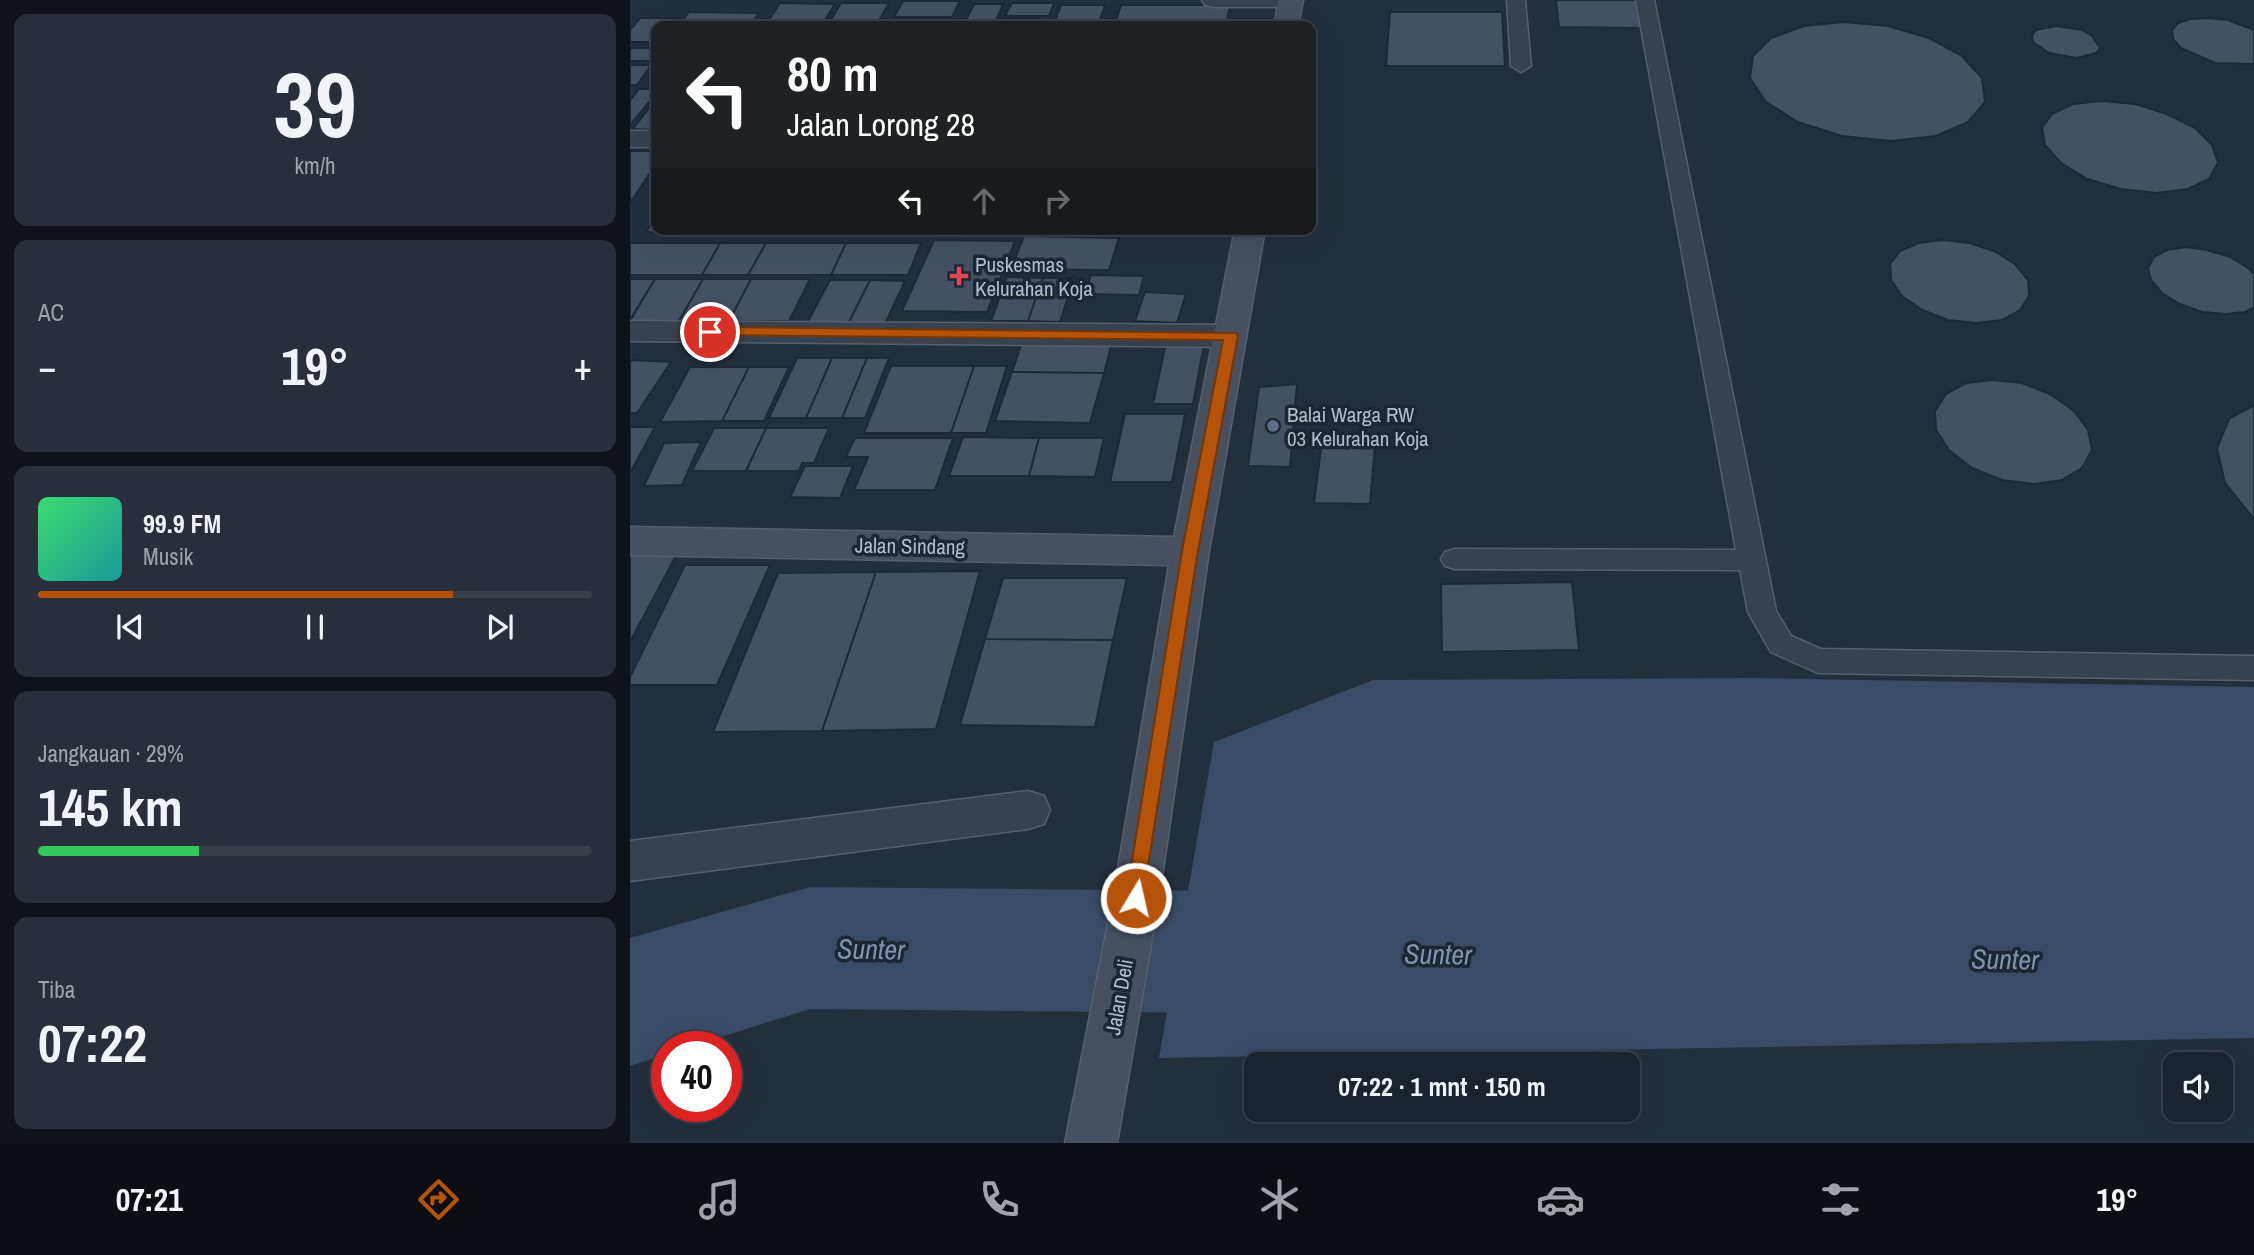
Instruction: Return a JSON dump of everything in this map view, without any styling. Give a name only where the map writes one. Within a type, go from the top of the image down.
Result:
[{"type":"street","points":[[1214,0],[1291,0],[1287,21]]},
{"type":"street","points":[[630,139],[651,139]]},
{"type":"street","name":"Jalan Deli","points":[[1091,1143],[1109,1056],[1190,551],[1249,235]]},
{"type":"street","points":[[630,331],[1231,336]]},
{"type":"street","name":"Jalan Sindang","points":[[630,541],[1190,551]]},
{"type":"street","points":[[630,861],[1028,810]]},
{"type":"lane","points":[[1516,0],[1521,66]]},
{"type":"lane","points":[[1645,0],[1762,612],[1781,644],[1818,661],[2254,668]]},
{"type":"lane","points":[[1455,559],[1752,560]]},
{"type":"water","points":[[1755,678],[2254,687],[2254,1038],[1488,1052],[1244,1052],[1244,1056],[1159,1058],[1214,742],[1373,680]]},
{"type":"building","points":[[1556,0],[1637,0],[1642,28],[1559,27]]},
{"type":"building","points":[[903,1],[960,1],[952,17],[894,17]]},
{"type":"building","points":[[780,3],[835,4],[824,21],[768,21]]},
{"type":"building","points":[[841,3],[889,3],[879,21],[830,21]]},
{"type":"building","points":[[1012,3],[1054,3],[1049,16],[1005,16]]},
{"type":"building","points":[[974,4],[1003,4],[996,21],[966,21]]},
{"type":"building","points":[[1061,5],[1105,5],[1100,21],[1055,21]]},
{"type":"building","points":[[1121,5],[1230,5],[1227,21],[1116,21]]},
{"type":"building","points":[[689,12],[759,13],[753,21],[682,21]]},
{"type":"building","points":[[1390,12],[1502,12],[1505,66],[1386,66]]},
{"type":"building","points":[[640,18],[678,18],[676,21],[651,21],[651,42],[630,42],[630,30]]},
{"type":"building","points":[[2208,18],[2228,20],[2254,30],[2254,64],[2215,63],[2181,48],[2173,39],[2172,30],[2178,23]]},
{"type":"building","points":[[1001,19],[1040,19],[1039,21],[1000,21]]},
{"type":"building","points":[[1844,22],[1888,26],[1929,38],[1962,56],[1982,78],[1985,102],[1968,122],[1936,136],[1891,141],[1842,136],[1798,122],[1766,102],[1750,78],[1753,56],[1771,38],[1804,26]]},
{"type":"building","points":[[2056,26],[2082,30],[2092,36],[2100,48],[2096,53],[2076,58],[2049,53],[2033,42],[2032,36],[2036,30]]},
{"type":"building","points":[[630,48],[651,48],[651,61],[630,61]]},
{"type":"building","points":[[630,65],[651,65],[637,85],[630,85]]},
{"type":"building","points":[[639,89],[651,89],[651,100],[630,125],[630,101]]},
{"type":"building","points":[[2102,101],[2135,104],[2167,114],[2195,128],[2212,145],[2218,163],[2209,179],[2188,189],[2157,193],[2121,189],[2087,179],[2061,163],[2045,145],[2042,128],[2052,114],[2073,104]]},
{"type":"building","points":[[651,106],[651,130],[633,129]]},
{"type":"building","points":[[630,151],[651,151],[651,172],[630,203]]},
{"type":"building","points":[[858,235],[926,235],[926,236]]},
{"type":"building","points":[[1024,236],[1119,238],[1109,270],[1011,269]]},
{"type":"building","name":"Puskesmas Kelurahan Koja","points":[[934,240],[1015,241],[987,312],[902,311]]},
{"type":"building","points":[[1943,240],[1969,243],[1994,251],[2015,264],[2028,280],[2029,296],[2020,310],[2002,320],[1976,323],[1948,320],[1922,310],[1902,296],[1891,280],[1890,264],[1900,251],[1919,243]]},
{"type":"building","points":[[630,243],[720,243],[702,275],[630,275]]},
{"type":"building","points":[[720,243],[766,243],[748,275],[702,275]]},
{"type":"building","points":[[766,243],[846,243],[831,275],[748,275]]},
{"type":"building","points":[[846,243],[921,243],[908,275],[831,275]]},
{"type":"building","points":[[2186,247],[2230,257],[2248,268],[2254,274],[2254,307],[2245,312],[2226,314],[2202,312],[2180,304],[2162,293],[2151,280],[2148,268],[2154,257],[2167,250]]},
{"type":"building","points":[[1091,275],[1144,276],[1139,295],[1085,294]]},
{"type":"building","points":[[1007,277],[1043,278],[1028,321],[991,321]]},
{"type":"building","points":[[1043,278],[1074,278],[1060,322],[1028,321]]},
{"type":"building","points":[[630,279],[655,279],[630,320]]},
{"type":"building","points":[[655,279],[703,279],[679,321],[630,321]]},
{"type":"building","points":[[703,279],[751,279],[729,321],[679,321]]},
{"type":"building","points":[[751,279],[810,279],[789,321],[729,321]]},
{"type":"building","points":[[830,280],[870,280],[847,326],[806,325]]},
{"type":"building","points":[[870,280],[905,281],[884,326],[847,326]]},
{"type":"building","points":[[1145,292],[1186,294],[1177,323],[1135,321]]},
{"type":"building","points":[[1022,342],[1112,343],[1104,373],[1012,372]]},
{"type":"building","points":[[1166,343],[1204,344],[1193,404],[1153,404]]},
{"type":"building","points":[[797,358],[832,358],[806,418],[769,418]]},
{"type":"building","points":[[832,358],[867,358],[842,418],[806,418]]},
{"type":"building","points":[[867,358],[889,358],[865,418],[842,418]]},
{"type":"building","points":[[630,360],[671,362],[637,413],[630,413]]},
{"type":"building","points":[[891,366],[974,366],[951,433],[864,433]]},
{"type":"building","points":[[974,366],[1007,366],[986,433],[951,433]]},
{"type":"building","points":[[690,367],[749,367],[722,421],[660,422]]},
{"type":"building","points":[[749,367],[789,367],[764,421],[722,421]]},
{"type":"building","points":[[1012,372],[1104,373],[1090,423],[995,421]]},
{"type":"building","points":[[1992,380],[2022,383],[2050,394],[2074,411],[2088,430],[2092,450],[2082,468],[2062,480],[2034,484],[2002,480],[1972,468],[1949,450],[1936,430],[1935,411],[1946,394],[1966,383]]},
{"type":"building","name":"Balai Warga RW 03 Kelurahan Koja","points":[[1297,384],[1290,467],[1248,466],[1259,387]]},
{"type":"building","points":[[2254,405],[2254,519],[2225,483],[2217,448],[2229,419]]},
{"type":"building","points":[[1125,414],[1185,414],[1172,482],[1110,482]]},
{"type":"building","points":[[630,427],[655,427],[630,473]]},
{"type":"building","points":[[714,428],[766,428],[746,471],[692,471]]},
{"type":"building","points":[[766,428],[829,428],[814,463],[802,463],[799,471],[746,471]]},
{"type":"building","points":[[1323,433],[1376,434],[1370,504],[1314,503]]},
{"type":"building","points":[[963,437],[1039,438],[1029,476],[949,476]]},
{"type":"building","points":[[855,438],[953,438],[935,490],[854,490],[868,457],[846,457]]},
{"type":"building","points":[[1039,438],[1104,438],[1095,477],[1029,476]]},
{"type":"building","points":[[701,442],[682,485],[644,486],[664,443]]},
{"type":"building","points":[[805,466],[853,466],[840,498],[790,497]]},
{"type":"building","points":[[630,548],[679,550],[630,642]]},
{"type":"building","points":[[685,565],[770,565],[717,685],[630,685],[630,677]]},
{"type":"building","points":[[980,571],[936,729],[822,731],[876,572]]},
{"type":"building","points":[[876,572],[822,731],[713,732],[778,573]]},
{"type":"building","points":[[1003,578],[1127,578],[1113,640],[985,639]]},
{"type":"building","points":[[1572,582],[1579,650],[1442,652],[1441,584]]},
{"type":"building","points":[[985,639],[1113,640],[1095,727],[960,725]]},
{"type":"waterway","name":"Sunter","points":[[630,1002],[810,948],[1322,953]]},
{"type":"place","name":"Puskesmas Kelurahan Koja","points":[[959,276]]},
{"type":"place","name":"Balai Warga RW 03 Kelurahan Koja","points":[[1273,426]]},
{"type":"route","points":[[710,332],[1231,336],[1190,551],[1136,898]]}]
